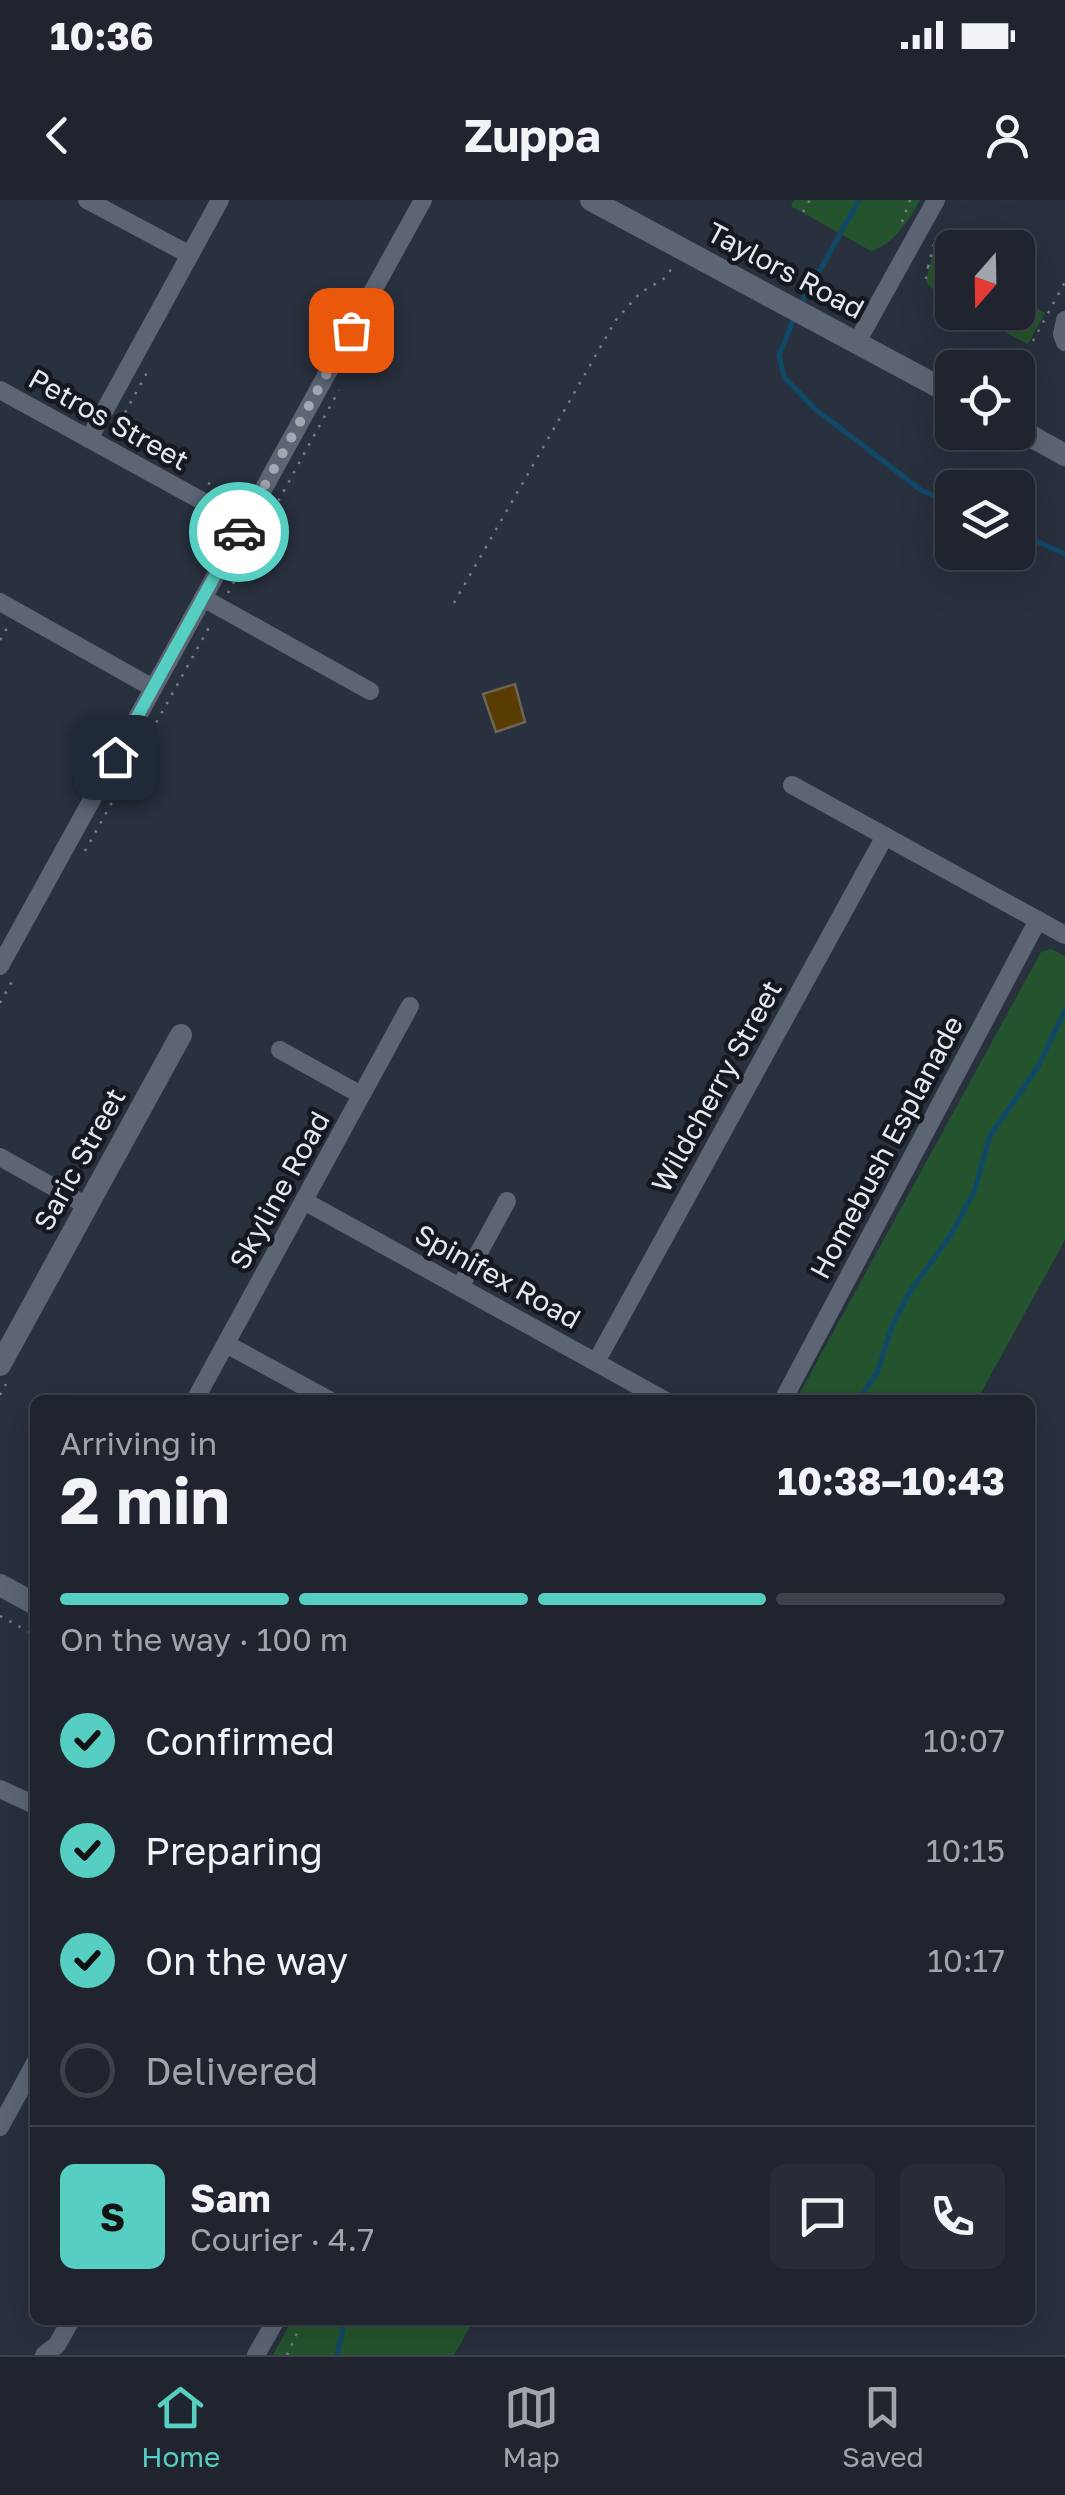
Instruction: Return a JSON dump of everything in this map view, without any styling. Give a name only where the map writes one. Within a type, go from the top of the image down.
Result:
[{"type":"street","points":[[87,200],[190,256]]},
{"type":"street","points":[[89,439],[220,200]]},
{"type":"street","points":[[0,966],[423,200]]},
{"type":"street","name":"Taylors Road","points":[[591,200],[935,385]]},
{"type":"street","points":[[857,342],[936,200]]},
{"type":"street","points":[[1065,320],[1065,342]]},
{"type":"street","name":"Petros Street","points":[[0,390],[244,524]]},
{"type":"street","points":[[1035,439],[1065,455]]},
{"type":"street","points":[[203,598],[370,692]]},
{"type":"street","points":[[0,604],[153,688]]},
{"type":"street","points":[[792,785],[1065,935]]},
{"type":"street","name":"Wildcherry Street","points":[[596,1362],[885,836]]},
{"type":"street","name":"Homebush Esplanade","points":[[786,1395],[1038,920]]},
{"type":"street","name":"Skyline Road","points":[[198,1395],[410,1006]]},
{"type":"street","name":"Saric Street","points":[[0,1365],[181,1035]]},
{"type":"street","points":[[280,1050],[362,1095]]},
{"type":"street","points":[[0,1156],[88,1206]]},
{"type":"street","name":"Spinifex Road","points":[[304,1201],[655,1395]]},
{"type":"street","points":[[460,1287],[507,1201]]},
{"type":"street","points":[[226,1344],[320,1395]]},
{"type":"street","points":[[0,1585],[30,1601]]},
{"type":"street","points":[[0,1789],[30,1804]]},
{"type":"street","points":[[0,2127],[30,2072]]},
{"type":"street","points":[[44,2355],[57,2345],[68,2325]]},
{"type":"street","points":[[256,2355],[273,2325]]},
{"type":"path","points":[[803,212],[810,200]]},
{"type":"path","points":[[898,234],[910,200]]},
{"type":"path","points":[[926,279],[935,243]]},
{"type":"path","points":[[454,603],[616,320],[640,293],[665,278],[684,250]]},
{"type":"path","points":[[928,267],[935,271]]},
{"type":"path","points":[[1033,340],[1065,282]]},
{"type":"path","points":[[114,432],[149,369]]},
{"type":"path","points":[[0,640],[8,626]]},
{"type":"path","points":[[0,1616],[30,1632]]},
{"type":"path","points":[[287,2355],[301,2325]]},
{"type":"green space","points":[[794,200],[920,200],[894,237],[871,251],[791,206]]},
{"type":"green space","points":[[933,252],[935,292],[926,282]]},
{"type":"green space","points":[[1035,307],[1045,313],[1028,344],[1001,330],[1035,330]]},
{"type":"green space","points":[[1051,949],[1065,956],[1065,1240],[980,1395],[799,1395],[1041,952]]},
{"type":"green space","points":[[289,2325],[471,2325],[454,2355],[273,2355]]},
{"type":"building","points":[[515,684],[525,722],[496,732],[483,694]]},
{"type":"waterway","points":[[800,306],[859,200]]},
{"type":"waterway","points":[[795,316],[779,355],[784,377],[814,408],[921,490],[935,496]]},
{"type":"waterway","points":[[1035,541],[1065,554]]},
{"type":"waterway","points":[[862,1395],[877,1373],[892,1326],[909,1293],[952,1233],[974,1192],[990,1136],[1039,1065],[1065,1010]]},
{"type":"waterway","points":[[337,2355],[344,2325]]},
{"type":"way so far","points":[[239,532],[351,330]]},
{"type":"route","points":[[115,757],[239,532]]}]
